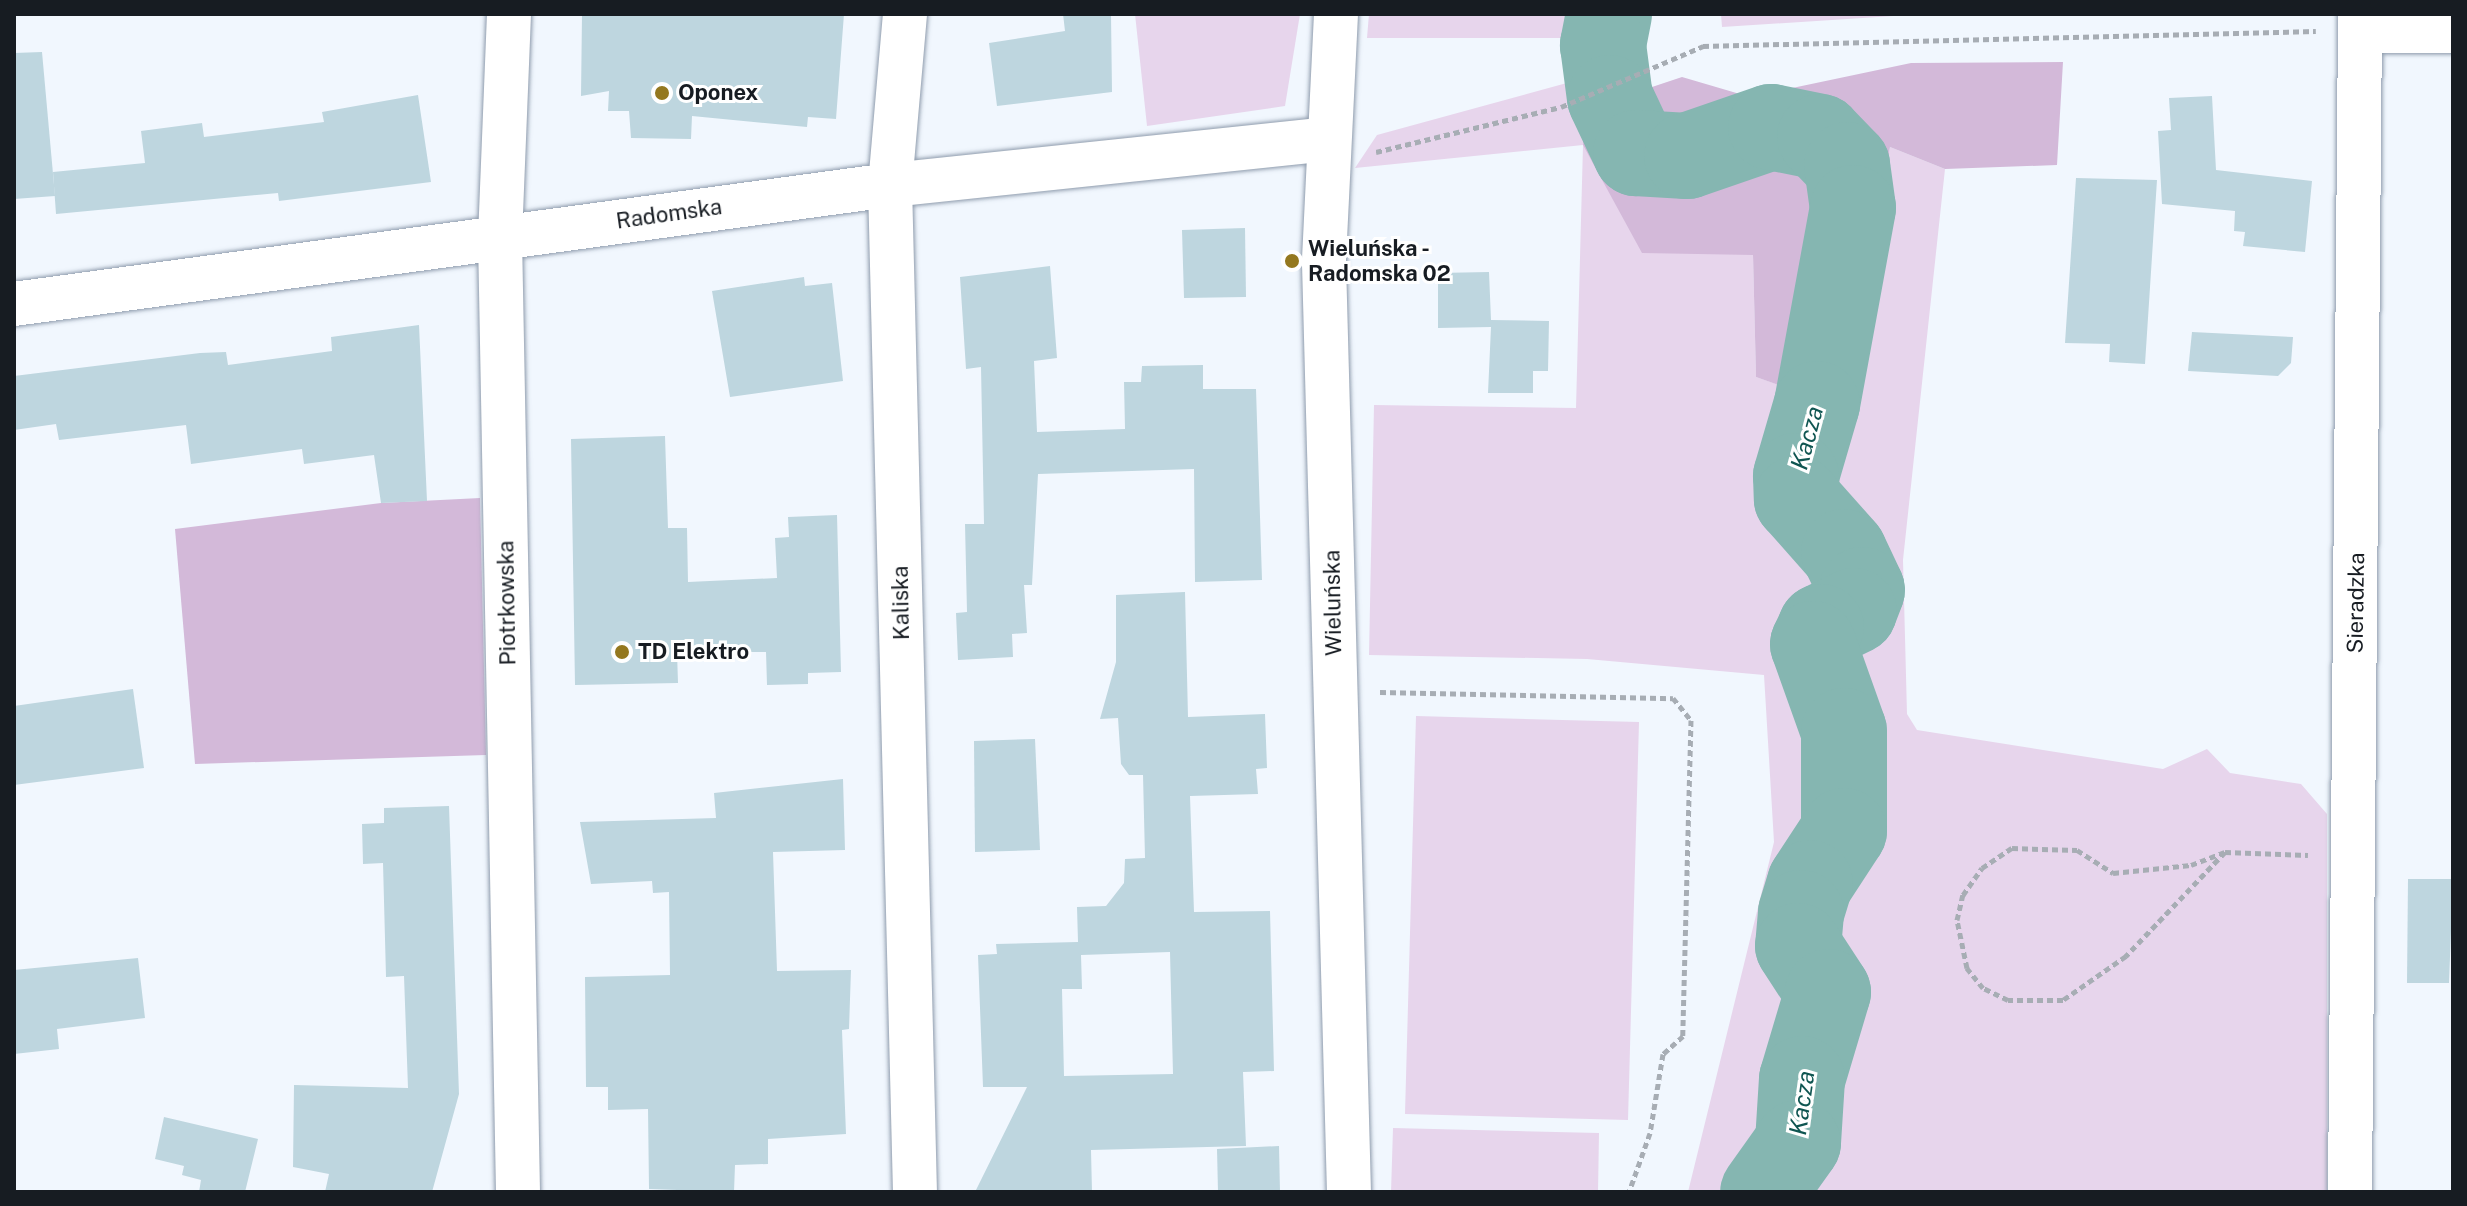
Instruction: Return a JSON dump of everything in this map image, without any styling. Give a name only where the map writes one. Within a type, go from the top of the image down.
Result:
[{"type":"street","name":"Piotrkowska","points":[[509,14],[500,237],[518,1192]]},
{"type":"street","name":"Kaliska","points":[[905,14],[890,185],[915,1192]]},
{"type":"street","name":"Wieluńska","points":[[1336,14],[1325,139],[1335,692],[1349,1192]]},
{"type":"street","points":[[2360,22],[2453,31]]},
{"type":"street","name":"Sieradzka","points":[[2350,1192],[2360,22]]},
{"type":"street","name":"Radomska","points":[[14,304],[890,185],[1325,139]]},
{"type":"path","points":[[1325,139],[1354,137],[1354,156],[1561,107],[1647,68],[1734,43],[2360,22]]},
{"type":"path","points":[[1335,692],[1683,704],[1691,720],[1683,1036],[1663,1054],[1650,1133],[1629,1192]]},
{"type":"path","points":[[2225,852],[2126,956],[2063,1000],[2008,1000],[1983,988],[1967,968],[1957,920],[1963,895],[1982,868],[2012,848],[2077,850],[2113,873],[2191,865],[2225,852],[2353,857]]},
{"type":"shaded area","points":[[1135,14],[1300,14],[1285,106],[1147,126]]},
{"type":"shaded area","points":[[1369,14],[1587,14],[1585,38],[1367,38]]},
{"type":"shaded area","points":[[1721,14],[1924,14],[1722,27]]},
{"type":"shaded area","points":[[2063,62],[2057,165],[1945,169],[1890,147],[1847,409],[1756,377],[1753,255],[1642,253],[1583,145],[1584,125],[1645,115],[1646,89],[1682,77],[1750,97],[1911,63]]},
{"type":"shaded area","points":[[1585,78],[1583,145],[1355,168],[1377,135]]},
{"type":"shaded area","points":[[1583,145],[1753,255],[1756,377],[1847,408],[1890,147],[1945,169],[1903,560],[1907,714],[1917,730],[2163,769],[2207,749],[2230,773],[2301,784],[2327,814],[2327,1192],[1688,1192],[1774,842],[1764,675],[1587,659],[1369,655],[1374,405],[1576,408]]},
{"type":"shaded area","points":[[480,498],[486,755],[195,764],[175,529],[381,503]]},
{"type":"shaded area","points":[[1416,716],[1639,722],[1628,1120],[1405,1114]]},
{"type":"shaded area","points":[[1393,1128],[1599,1133],[1598,1192],[1391,1192]]},
{"type":"building","points":[[582,14],[844,14],[836,119],[808,117],[807,127],[692,116],[691,139],[631,138],[629,111],[608,111],[609,91],[581,96]]},
{"type":"building","points":[[1063,14],[1111,14],[1112,92],[997,106],[989,43],[1065,31]]},
{"type":"building","points":[[42,52],[55,196],[14,199],[14,53]]},
{"type":"building","points":[[418,95],[431,182],[279,201],[278,193],[56,214],[53,172],[145,163],[141,131],[202,123],[204,137],[324,122],[322,112]]},
{"type":"building","points":[[2212,96],[2216,170],[2312,181],[2305,252],[2243,246],[2245,232],[2234,231],[2235,211],[2162,204],[2158,131],[2171,130],[2169,98]]},
{"type":"building","points":[[2076,178],[2157,180],[2145,364],[2109,362],[2110,344],[2065,343]]},
{"type":"building","points":[[1245,228],[1246,297],[1184,298],[1182,230]]},
{"type":"building","points":[[1050,266],[1057,358],[1034,361],[1037,432],[1125,429],[1124,382],[1141,382],[1142,366],[1203,365],[1203,389],[1256,389],[1262,580],[1195,582],[1194,469],[1038,474],[1032,585],[1024,585],[1027,633],[1012,634],[1013,657],[958,660],[956,613],[967,612],[965,524],[984,524],[981,367],[966,369],[960,277]]},
{"type":"building","points":[[1489,272],[1491,320],[1549,321],[1548,371],[1533,371],[1533,393],[1488,393],[1491,327],[1438,328],[1438,273]]},
{"type":"building","points":[[804,277],[805,286],[832,283],[843,381],[730,397],[712,291]]},
{"type":"building","points":[[419,325],[427,501],[381,503],[374,455],[304,464],[302,449],[191,464],[186,425],[59,440],[56,424],[14,430],[14,376],[200,353],[226,352],[228,365],[332,351],[331,337]]},
{"type":"building","points":[[2192,332],[2293,337],[2291,363],[2278,376],[2188,371]]},
{"type":"building","points":[[665,436],[668,528],[687,528],[688,582],[777,578],[775,538],[789,537],[788,517],[837,515],[841,672],[808,673],[808,684],[767,685],[766,652],[677,652],[678,683],[575,685],[571,439]]},
{"type":"building","points":[[1185,592],[1188,717],[1265,714],[1267,768],[1256,769],[1258,794],[1190,796],[1194,912],[1270,911],[1274,1071],[1243,1072],[1246,1146],[1091,1150],[1092,1192],[975,1192],[1027,1087],[983,1087],[978,955],[997,954],[996,944],[1078,942],[1077,907],[1106,906],[1124,883],[1125,859],[1145,858],[1143,775],[1129,775],[1121,764],[1118,718],[1100,719],[1116,662],[1116,595]],"holes":[[[1170,952],[1173,1074],[1064,1076],[1062,989],[1082,989],[1081,955]]]},
{"type":"building","points":[[133,689],[144,768],[14,785],[14,706]]},
{"type":"building","points":[[1035,739],[1040,850],[975,852],[974,741]]},
{"type":"building","points":[[843,779],[845,850],[773,852],[777,971],[851,970],[849,1029],[842,1030],[846,1134],[768,1139],[768,1164],[735,1165],[734,1192],[649,1189],[648,1109],[608,1110],[608,1087],[586,1087],[585,977],[670,975],[669,892],[653,893],[652,881],[591,884],[580,822],[716,818],[714,793]]},
{"type":"building","points":[[449,806],[459,1094],[432,1192],[325,1192],[329,1174],[293,1167],[294,1085],[408,1088],[404,976],[386,977],[383,863],[363,864],[362,824],[384,823],[384,808]]},
{"type":"building","points":[[2408,879],[2453,879],[2449,983],[2407,983]]},
{"type":"building","points":[[138,958],[145,1018],[57,1029],[59,1049],[14,1054],[14,970]]},
{"type":"building","points":[[164,1117],[258,1139],[245,1192],[199,1192],[201,1180],[182,1175],[184,1166],[155,1159]]},
{"type":"building","points":[[1279,1146],[1280,1192],[1218,1192],[1217,1149]]},
{"type":"waterway","name":"Kacza","points":[[1609,14],[1603,45],[1610,98],[1636,153],[1687,156],[1771,127],[1820,137],[1847,165],[1853,208],[1817,404],[1796,476],[1797,499],[1844,552],[1862,590],[1854,611],[1821,627],[1813,644],[1844,731],[1844,831],[1810,883],[1801,913],[1798,946],[1828,992],[1802,1079],[1798,1143],[1763,1192]]},
{"type":"place","name":"Oponex","points":[[662,93]]},
{"type":"place","name":"Wieluńska - Radomska 02","points":[[1292,261]]},
{"type":"place","name":"TD Elektro","points":[[622,652]]}]
